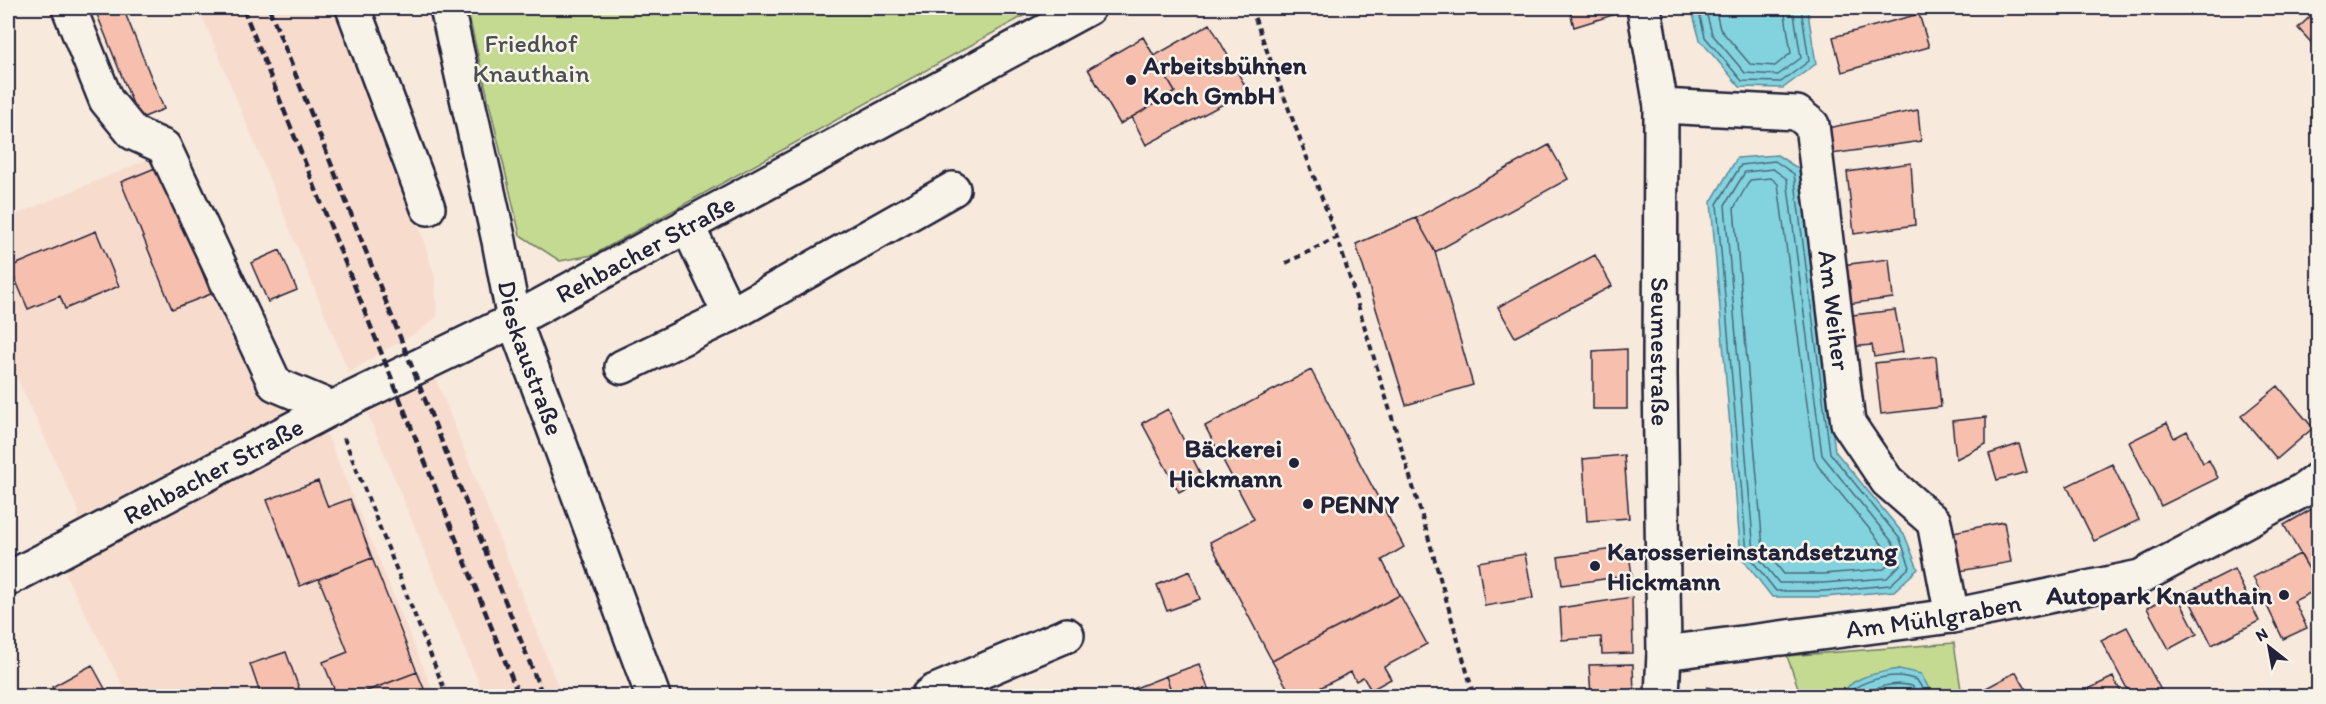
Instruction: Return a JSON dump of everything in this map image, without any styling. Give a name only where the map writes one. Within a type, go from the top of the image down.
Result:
[{"type":"street","points":[[69,8],[106,100],[133,133],[164,147],[275,384],[332,408]]},
{"type":"street","points":[[353,8],[428,208]]},
{"type":"street","name":"Dieskaustraße","points":[[447,8],[499,240],[514,320],[653,696]]},
{"type":"street","name":"Rehbacher Straße","points":[[8,579],[332,408],[514,320],[1088,8]]},
{"type":"street","name":"Seumestraße","points":[[1644,8],[1661,106],[1660,374],[1664,653],[1662,696]]},
{"type":"street","name":"Am Weiher","points":[[1661,106],[1797,114],[1812,125],[1848,423],[1887,481],[1934,522],[1952,615]]},
{"type":"street","points":[[622,367],[730,315],[953,189]]},
{"type":"street","points":[[687,225],[730,315]]},
{"type":"street","name":"Am Mühlgraben","points":[[1664,653],[1952,615],[2140,578],[2305,489],[2319,479]]},
{"type":"street","points":[[928,696],[1067,635]]},
{"type":"path","points":[[1251,8],[1336,238],[1428,533],[1474,696]]},
{"type":"path","points":[[1286,263],[1336,238]]},
{"type":"path","points":[[332,408],[447,696]]},
{"type":"shaded area","points":[[199,8],[333,8],[363,81],[415,213],[435,277],[437,317],[418,332],[349,373]]},
{"type":"shaded area","points":[[161,154],[265,395],[328,437],[435,696],[128,696],[66,576],[79,512],[8,358],[8,218]]},
{"type":"shaded area","points":[[434,374],[562,696],[484,696],[368,414]]},
{"type":"green space","name":"Friedhof Knauthain","points":[[467,8],[1038,8],[593,255],[560,261],[520,235]]},
{"type":"green space","points":[[1954,643],[1962,696],[1933,696],[1932,692],[1899,669],[1858,680],[1851,684],[1841,696],[1801,696],[1787,656]]},
{"type":"water","points":[[1691,8],[1806,8],[1816,64],[1783,88],[1740,87],[1700,40]]},
{"type":"water","points":[[1777,155],[1799,169],[1835,451],[1905,536],[1918,569],[1894,591],[1824,597],[1772,597],[1741,557],[1711,202],[1737,158]]},
{"type":"water","points":[[1899,669],[1921,674],[1933,696],[1841,696],[1851,684],[1858,680]]},
{"type":"building","points":[[106,8],[123,8],[164,109],[139,119],[96,12]]},
{"type":"building","points":[[1569,8],[1615,8],[1616,14],[1574,27]]},
{"type":"building","points":[[2318,9],[2318,50],[2298,28]]},
{"type":"building","points":[[1919,14],[1929,47],[1842,72],[1833,37]]},
{"type":"building","points":[[1210,24],[1248,91],[1146,145],[1132,117],[1175,92],[1154,56]]},
{"type":"building","name":"Arbeitsbühnen Koch GmbH","points":[[1143,37],[1175,92],[1120,124],[1088,69]]},
{"type":"building","points":[[1918,110],[1921,141],[1832,154],[1827,128]]},
{"type":"building","points":[[1549,145],[1568,179],[1435,252],[1416,218]]},
{"type":"building","points":[[1911,163],[1915,225],[1854,234],[1847,172]]},
{"type":"building","points":[[160,166],[211,294],[172,309],[121,182]]},
{"type":"building","points":[[1416,218],[1435,252],[1473,385],[1406,405],[1356,244]]},
{"type":"building","points":[[96,231],[119,286],[65,309],[60,296],[28,309],[10,267]]},
{"type":"building","points":[[280,250],[297,290],[268,302],[251,263]]},
{"type":"building","points":[[1595,255],[1612,286],[1515,337],[1498,307]]},
{"type":"building","points":[[1889,259],[1893,298],[1847,304],[1842,265]]},
{"type":"building","points":[[1895,310],[1903,352],[1874,357],[1872,345],[1848,347],[1844,316]]},
{"type":"building","points":[[1627,349],[1627,409],[1593,409],[1593,351]]},
{"type":"building","points":[[1936,356],[1941,407],[1881,414],[1875,363]]},
{"type":"building","points":[[1311,370],[1404,547],[1382,560],[1400,595],[1272,661],[1210,542],[1254,519],[1205,426]]},
{"type":"building","points":[[2278,386],[2313,428],[2277,459],[2241,416]]},
{"type":"building","points":[[1168,409],[1203,479],[1179,492],[1142,423]]},
{"type":"building","points":[[1986,417],[1986,444],[1956,459],[1952,421]]},
{"type":"building","points":[[2167,423],[2174,438],[2187,431],[2203,463],[2209,460],[2218,478],[2161,506],[2129,442]]},
{"type":"building","points":[[2019,444],[2027,472],[1997,480],[1989,454]]},
{"type":"building","points":[[1624,455],[1629,518],[1587,521],[1583,459]]},
{"type":"building","points":[[2112,464],[2139,520],[2094,541],[2067,486]]},
{"type":"building","points":[[318,481],[328,507],[350,499],[372,558],[300,586],[267,500]]},
{"type":"building","points":[[2317,506],[2318,566],[2310,571],[2284,525]]},
{"type":"building","points":[[2004,522],[2011,562],[1960,571],[1953,532]]},
{"type":"building","name":"Karosserieinstandsetzung Hickmann","points":[[1628,547],[1632,575],[1562,585],[1558,557]]},
{"type":"building","points":[[1525,554],[1533,598],[1485,606],[1478,562]]},
{"type":"building","name":"Autopark Knauthain","points":[[2300,554],[2310,571],[2313,569],[2318,581],[2318,589],[2294,601],[2307,628],[2283,639],[2253,577]]},
{"type":"building","points":[[372,558],[417,672],[354,696],[337,696],[323,662],[348,652],[319,579]]},
{"type":"building","points":[[2234,569],[2259,621],[2212,645],[2186,593]]},
{"type":"building","points":[[1190,571],[1200,599],[1167,611],[1157,585]]},
{"type":"building","points":[[2176,593],[2197,634],[2169,649],[2147,608]]},
{"type":"building","points":[[1400,595],[1427,644],[1384,667],[1391,679],[1371,690],[1363,677],[1356,681],[1351,672],[1304,696],[1292,696],[1272,661]]},
{"type":"building","points":[[1632,597],[1633,653],[1602,654],[1601,637],[1562,640],[1560,608]]},
{"type":"building","points":[[2127,627],[2164,696],[2131,696],[2101,640]]},
{"type":"building","points":[[286,652],[301,694],[261,696],[250,664]]},
{"type":"building","points":[[1199,664],[1211,696],[1173,696],[1166,676]]},
{"type":"building","points":[[1633,664],[1634,696],[1591,696],[1589,665]]},
{"type":"building","points":[[92,665],[109,696],[57,696],[52,687]]},
{"type":"building","points":[[417,672],[427,696],[366,696],[364,692]]},
{"type":"building","points":[[2016,672],[2030,696],[1990,696],[1986,688]]},
{"type":"building","points":[[1166,676],[1173,696],[1136,696],[1133,689]]},
{"type":"building","points":[[2113,677],[2123,696],[2074,696]]},
{"type":"building","points":[[1707,687],[1745,696],[1704,696]]},
{"type":"railway","points":[[243,8],[519,696]]},
{"type":"railway","points":[[269,8],[543,696]]},
{"type":"place","name":"Arbeitsbühnen Koch GmbH","points":[[1131,80]]},
{"type":"place","name":"Bäckerei Hickmann","points":[[1294,463]]},
{"type":"place","name":"PENNY","points":[[1308,504]]},
{"type":"place","name":"Karosserieinstandsetzung Hickmann","points":[[1595,566]]},
{"type":"place","name":"Autopark Knauthain","points":[[2284,595]]}]
